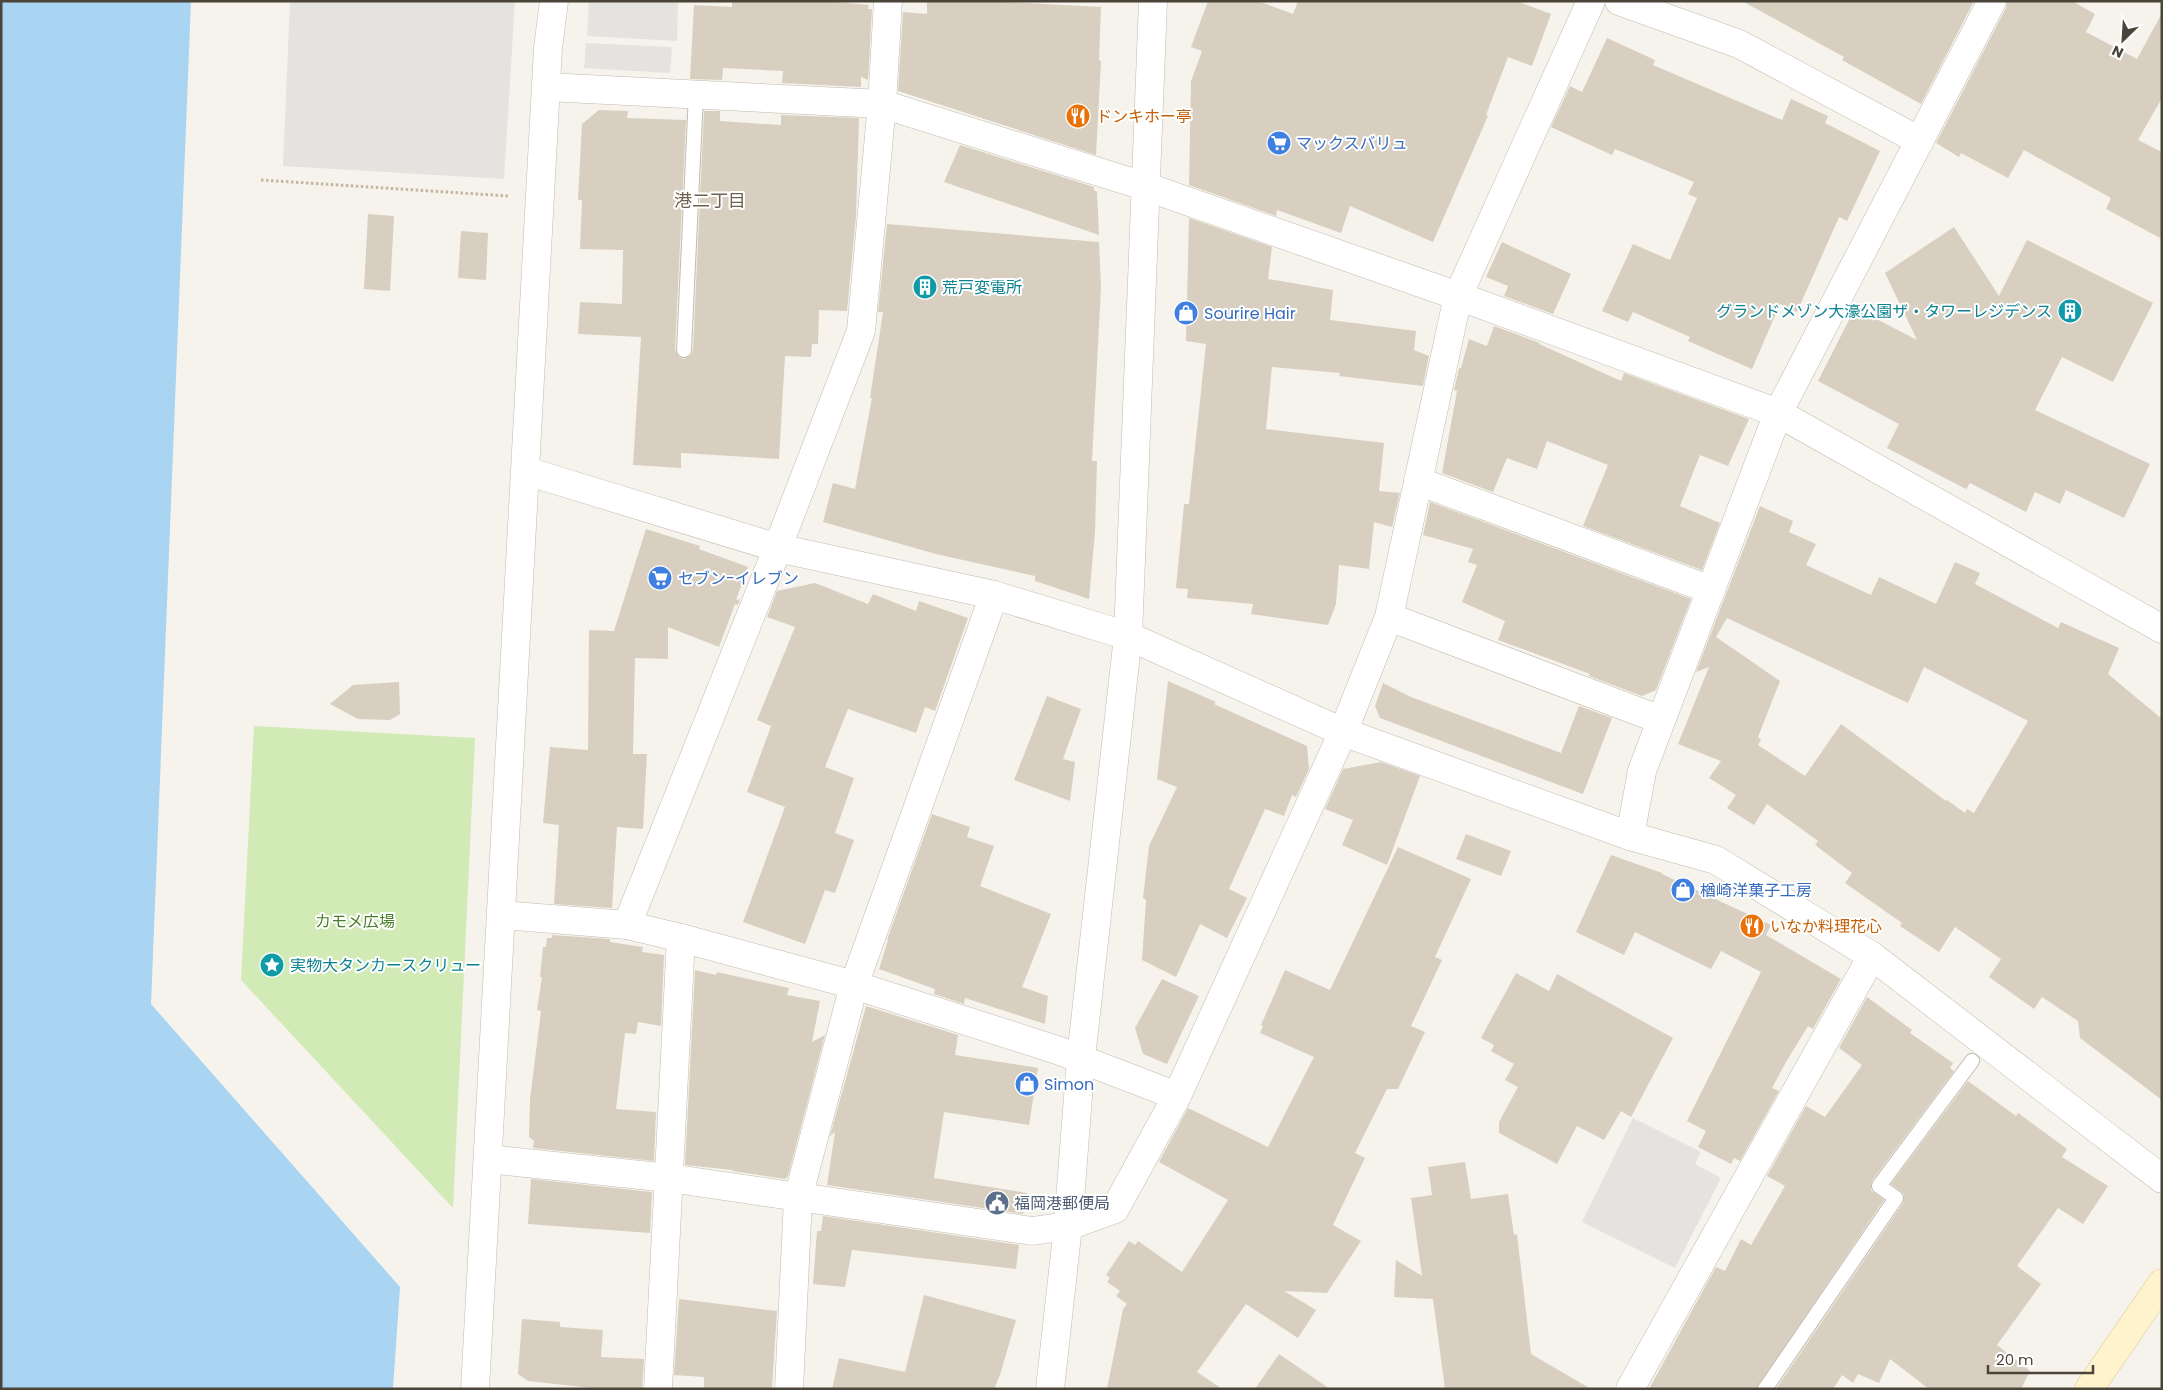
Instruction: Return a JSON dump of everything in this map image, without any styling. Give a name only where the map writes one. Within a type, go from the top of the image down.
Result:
[{"type":"main road","points":[[2089,1389],[2162,1283]]},
{"type":"street","points":[[475,1389],[548,48],[554,1]]},
{"type":"street","points":[[627,925],[778,548],[861,331],[882,104],[888,1]]},
{"type":"street","points":[[1050,1389],[1068,1226],[1081,1058],[1128,636],[1147,186],[1152,1]]},
{"type":"street","points":[[488,1159],[669,1178],[1032,1231],[1068,1226],[1115,1209],[1177,1096],[1343,732],[1389,617],[1458,296],[1591,1]]},
{"type":"street","points":[[1619,1],[1739,44],[1920,141]]},
{"type":"street","points":[[1630,836],[1642,771],[1778,413],[1992,1]]},
{"type":"street","points":[[547,87],[882,104],[1147,186],[1458,296],[1778,413],[2162,629]]},
{"type":"street","points":[[526,471],[778,548],[994,595],[1128,636],[1343,732],[1630,836],[1716,860],[1872,956],[2162,1178]]},
{"type":"street","points":[[1418,481],[1711,590]]},
{"type":"street","points":[[789,1389],[798,1198],[854,985],[994,595]]},
{"type":"street","points":[[1389,617],[1661,720]]},
{"type":"street","points":[[502,915],[627,925],[681,938],[854,985],[1081,1058],[1177,1096]]},
{"type":"street","points":[[658,1389],[681,938]]},
{"type":"street","points":[[1630,1389],[1872,956]]},
{"type":"lane","points":[[684,350],[696,94]]},
{"type":"lane","points":[[1766,1389],[1896,1198],[1879,1186],[1972,1061]]},
{"type":"path","points":[[261,180],[512,196]]},
{"type":"green space","name":"カモメ広場","points":[[254,726],[475,738],[453,1208],[241,980]]},
{"type":"shaded area","points":[[290,1],[515,1],[504,179],[283,166]]},
{"type":"shaded area","points":[[589,1],[678,1],[677,41],[587,36]]},
{"type":"shaded area","points":[[586,43],[672,47],[670,73],[584,68]]},
{"type":"shaded area","points":[[1633,1118],[1701,1152],[1695,1164],[1721,1178],[1675,1268],[1582,1222]]},
{"type":"water","points":[[1,1],[191,1],[151,1004],[400,1287],[393,1389],[1,1389]]},
{"type":"building","points":[[732,1],[825,1],[869,5],[868,9],[872,9],[868,80],[861,77],[861,87],[782,83],[783,71],[723,68],[722,80],[690,79],[694,5],[732,7]]},
{"type":"building","points":[[927,1],[986,1],[1101,7],[1099,60],[1101,61],[1096,155],[898,91],[903,12],[927,14]]},
{"type":"building","points":[[1208,1],[1258,1],[1293,14],[1298,1],[1517,1],[1551,14],[1532,66],[1508,57],[1486,115],[1488,116],[1433,242],[1350,206],[1341,233],[1277,210],[1276,216],[1189,185],[1191,81],[1202,51],[1191,47]]},
{"type":"building","points":[[1742,1],[1974,1],[1921,104],[1842,60],[1844,57]]},
{"type":"building","points":[[2007,1],[2072,1],[2095,14],[2086,32],[2137,59],[2162,13],[2162,98],[2138,140],[2162,152],[2162,239],[2106,209],[2111,198],[2024,150],[2008,178],[1961,153],[1959,157],[1936,143],[2006,8]]},
{"type":"building","points":[[1607,38],[1655,60],[1653,65],[1782,120],[1791,99],[1828,116],[1825,123],[1880,151],[1847,221],[1839,217],[1797,312],[1780,304],[1752,369],[1688,341],[1690,337],[1633,312],[1628,322],[1602,311],[1633,244],[1670,260],[1697,198],[1688,194],[1694,182],[1615,149],[1612,155],[1551,127],[1570,86],[1582,92]]},
{"type":"building","points":[[599,110],[628,111],[627,118],[686,120],[675,350],[679,357],[684,359],[691,355],[693,350],[704,111],[720,111],[720,121],[781,125],[781,115],[859,118],[856,216],[847,311],[819,310],[818,344],[812,344],[811,357],[785,356],[779,459],[681,453],[681,468],[633,465],[641,337],[578,334],[580,302],[622,304],[623,250],[580,249],[582,200],[578,200],[582,124]]},
{"type":"building","points":[[960,145],[1094,187],[1094,190],[1097,192],[1099,235],[944,182]]},
{"type":"building","points":[[368,214],[394,216],[390,291],[364,289]]},
{"type":"building","points":[[1189,218],[1272,247],[1268,279],[1333,290],[1330,320],[1416,331],[1414,350],[1429,356],[1423,386],[1339,376],[1340,373],[1272,367],[1266,429],[1384,443],[1379,491],[1400,493],[1392,527],[1374,522],[1369,569],[1339,565],[1336,604],[1328,625],[1251,614],[1253,604],[1187,598],[1188,589],[1176,588],[1184,504],[1189,504],[1206,344],[1186,341]]},
{"type":"building","points":[[887,224],[1099,242],[1101,287],[1092,461],[1097,461],[1095,532],[1089,599],[1035,581],[1035,576],[936,554],[823,522],[833,483],[855,489],[872,398],[870,398],[883,312],[878,312]]},
{"type":"building","points":[[1954,227],[1999,296],[2027,240],[2153,303],[2113,382],[2062,357],[2035,410],[2150,464],[2124,518],[2066,490],[2060,504],[2035,492],[2026,512],[1970,483],[1966,489],[1887,448],[1899,424],[1818,381],[1855,308],[1917,340],[1885,273]]},
{"type":"building","points":[[461,231],[488,233],[486,280],[458,278]]},
{"type":"building","points":[[1502,242],[1571,274],[1553,314],[1504,296],[1508,286],[1486,277]]},
{"type":"building","points":[[1494,326],[1540,343],[1621,381],[1624,373],[1749,419],[1728,466],[1700,455],[1680,506],[1720,523],[1702,570],[1583,526],[1608,465],[1547,441],[1537,469],[1507,458],[1493,492],[1442,473],[1457,391],[1454,390],[1469,339],[1487,346]]},
{"type":"building","points":[[1430,502],[1691,599],[1656,690],[1642,696],[1589,676],[1590,674],[1498,640],[1505,621],[1462,602],[1477,565],[1468,562],[1473,549],[1423,535]]},
{"type":"building","points":[[1760,506],[1793,521],[1789,532],[1816,544],[1806,565],[1871,595],[1879,577],[1936,604],[1955,562],[1980,573],[1975,584],[2058,628],[2061,622],[2119,648],[2108,674],[2162,719],[2162,1100],[2080,1038],[2078,1021],[2042,997],[2034,1009],[1989,977],[2001,959],[1955,927],[1939,952],[1900,926],[1902,923],[1845,883],[1852,873],[1815,845],[1818,841],[1767,804],[1754,825],[1727,808],[1736,795],[1709,778],[1721,761],[1678,744],[1709,667],[1696,672]],"holes":[[[1727,618],[1908,703],[1924,667],[2028,721],[1974,813],[1967,809],[1965,813],[1946,801],[1841,724],[1805,776],[1758,745],[1761,740],[1758,737],[1780,681],[1716,637]]]},
{"type":"building","points":[[646,529],[700,546],[699,549],[748,567],[736,600],[740,599],[738,605],[735,604],[719,647],[668,627],[668,659],[635,658],[633,754],[647,754],[643,829],[617,827],[612,908],[554,904],[559,825],[543,823],[550,747],[588,750],[589,630],[614,631]]},
{"type":"building","points":[[815,583],[868,604],[873,594],[916,611],[919,601],[968,618],[935,711],[925,707],[916,733],[848,709],[825,767],[854,778],[835,833],[854,840],[835,893],[825,890],[805,944],[743,922],[785,807],[747,792],[771,726],[757,720],[795,627],[767,617],[777,591]]},
{"type":"building","points":[[1168,681],[1307,746],[1309,769],[1296,797],[1292,795],[1284,816],[1265,809],[1229,889],[1247,898],[1227,938],[1200,924],[1176,977],[1142,960],[1146,900],[1143,898],[1149,846],[1177,787],[1157,779]]},
{"type":"building","points":[[399,682],[400,714],[390,720],[358,719],[330,704],[353,685]]},
{"type":"building","points":[[1383,683],[1411,697],[1561,753],[1579,706],[1612,718],[1583,794],[1380,718],[1375,706]]},
{"type":"building","points":[[1047,696],[1081,709],[1063,759],[1075,762],[1070,801],[1014,780]]},
{"type":"building","points":[[1381,762],[1420,776],[1387,865],[1342,845],[1353,820],[1325,809],[1343,769]]},
{"type":"building","points":[[932,814],[970,827],[967,837],[994,846],[980,886],[1051,914],[1022,987],[1048,996],[1045,1024],[965,998],[964,1004],[934,994],[935,989],[879,969],[887,940]]},
{"type":"building","points":[[1466,834],[1511,851],[1501,876],[1456,859]]},
{"type":"building","points":[[1398,847],[1471,879],[1435,957],[1442,960],[1411,1026],[1425,1032],[1398,1089],[1387,1089],[1355,1153],[1365,1158],[1333,1225],[1361,1241],[1327,1293],[1284,1291],[1316,1310],[1298,1338],[1246,1304],[1197,1372],[1222,1389],[1107,1389],[1123,1309],[1127,1304],[1116,1296],[1120,1291],[1107,1282],[1110,1278],[1106,1275],[1129,1241],[1135,1245],[1138,1241],[1182,1272],[1228,1200],[1159,1162],[1188,1108],[1268,1147],[1314,1057],[1260,1033],[1263,1026],[1261,1025],[1285,970],[1330,990]]},
{"type":"building","points":[[1611,855],[1662,873],[1771,925],[1766,935],[1841,979],[1813,1029],[1808,1026],[1786,1062],[1772,1088],[1779,1091],[1740,1161],[1734,1158],[1731,1164],[1698,1147],[1706,1131],[1687,1121],[1761,972],[1721,951],[1711,969],[1635,932],[1624,955],[1576,932]]},
{"type":"building","points":[[552,935],[610,939],[610,942],[643,947],[642,952],[664,955],[661,1026],[638,1022],[636,1034],[625,1033],[616,1109],[656,1112],[654,1161],[533,1148],[534,1141],[529,1137],[530,1099],[541,1011],[537,1010],[542,977],[540,977],[543,947],[546,947],[547,938],[552,938]]},
{"type":"building","points":[[695,970],[716,975],[717,972],[789,988],[787,995],[820,1001],[812,1042],[825,1035],[788,1176],[785,1179],[733,1170],[685,1165]]},
{"type":"building","points":[[1516,973],[1549,991],[1557,974],[1673,1038],[1631,1117],[1621,1111],[1604,1140],[1577,1126],[1557,1164],[1499,1133],[1499,1122],[1518,1087],[1505,1080],[1514,1064],[1491,1051],[1494,1045],[1481,1038]]},
{"type":"building","points":[[1162,979],[1199,996],[1167,1064],[1143,1054],[1135,1028]]},
{"type":"building","points":[[1867,997],[1912,1030],[1910,1033],[1953,1063],[1950,1068],[1954,1071],[1872,1181],[1871,1190],[1884,1200],[1756,1389],[1649,1389],[1716,1267],[1725,1271],[1741,1239],[1751,1245],[1785,1186],[1767,1176],[1806,1106],[1825,1117],[1862,1065],[1839,1048]]},
{"type":"building","points":[[866,1006],[958,1035],[955,1055],[1038,1068],[1029,1125],[944,1112],[934,1178],[1027,1193],[1023,1214],[827,1185],[835,1132],[830,1136]]},
{"type":"building","points":[[1968,1081],[2016,1116],[2018,1113],[2067,1149],[2062,1157],[2108,1186],[2083,1224],[2058,1208],[2017,1266],[2041,1284],[1997,1345],[2030,1371],[2021,1389],[1929,1389],[1890,1359],[1879,1383],[1858,1374],[1853,1383],[1842,1375],[1833,1389],[1776,1389],[1903,1203],[1904,1194],[1891,1184]]},
{"type":"building","points":[[1465,1162],[1471,1199],[1508,1194],[1514,1235],[1517,1234],[1531,1354],[1591,1389],[1445,1389],[1433,1299],[1394,1297],[1396,1260],[1422,1276],[1411,1198],[1432,1195],[1428,1167]]},
{"type":"building","points":[[531,1179],[652,1192],[650,1233],[528,1224]]},
{"type":"building","points":[[823,1216],[1019,1245],[1016,1269],[852,1250],[845,1287],[813,1284],[817,1231],[821,1231]]},
{"type":"building","points":[[924,1295],[1016,1320],[994,1389],[832,1389],[839,1358],[905,1372]]},
{"type":"building","points":[[679,1299],[777,1311],[772,1389],[704,1389],[704,1377],[674,1375]]},
{"type":"building","points":[[522,1319],[560,1322],[560,1327],[603,1330],[601,1357],[644,1359],[642,1389],[601,1389],[528,1381],[518,1374]]},
{"type":"building","points":[[1279,1354],[1330,1389],[1255,1389]]},
{"type":"place","name":"ドンキホー亭","points":[[1078,116]]},
{"type":"place","name":"マックスバリュ","points":[[1279,143]]},
{"type":"place","name":"荒戸変電所","points":[[925,287]]},
{"type":"place","name":"グランドメゾン大濠公園ザ・タワーレジデンス","points":[[2070,311]]},
{"type":"place","name":"Sourire Hair","points":[[1186,313]]},
{"type":"place","name":"セブン-イレブン","points":[[660,578]]},
{"type":"place","name":"楢崎洋菓子工房","points":[[1683,890]]},
{"type":"place","name":"いなか料理花心","points":[[1752,926]]},
{"type":"place","name":"実物大タンカースクリュー","points":[[272,965]]},
{"type":"place","name":"Simon","points":[[1027,1084]]},
{"type":"place","name":"福岡港郵便局","points":[[997,1203]]},
{"type":"district","name":"港二丁目","points":[[710,200]]}]
